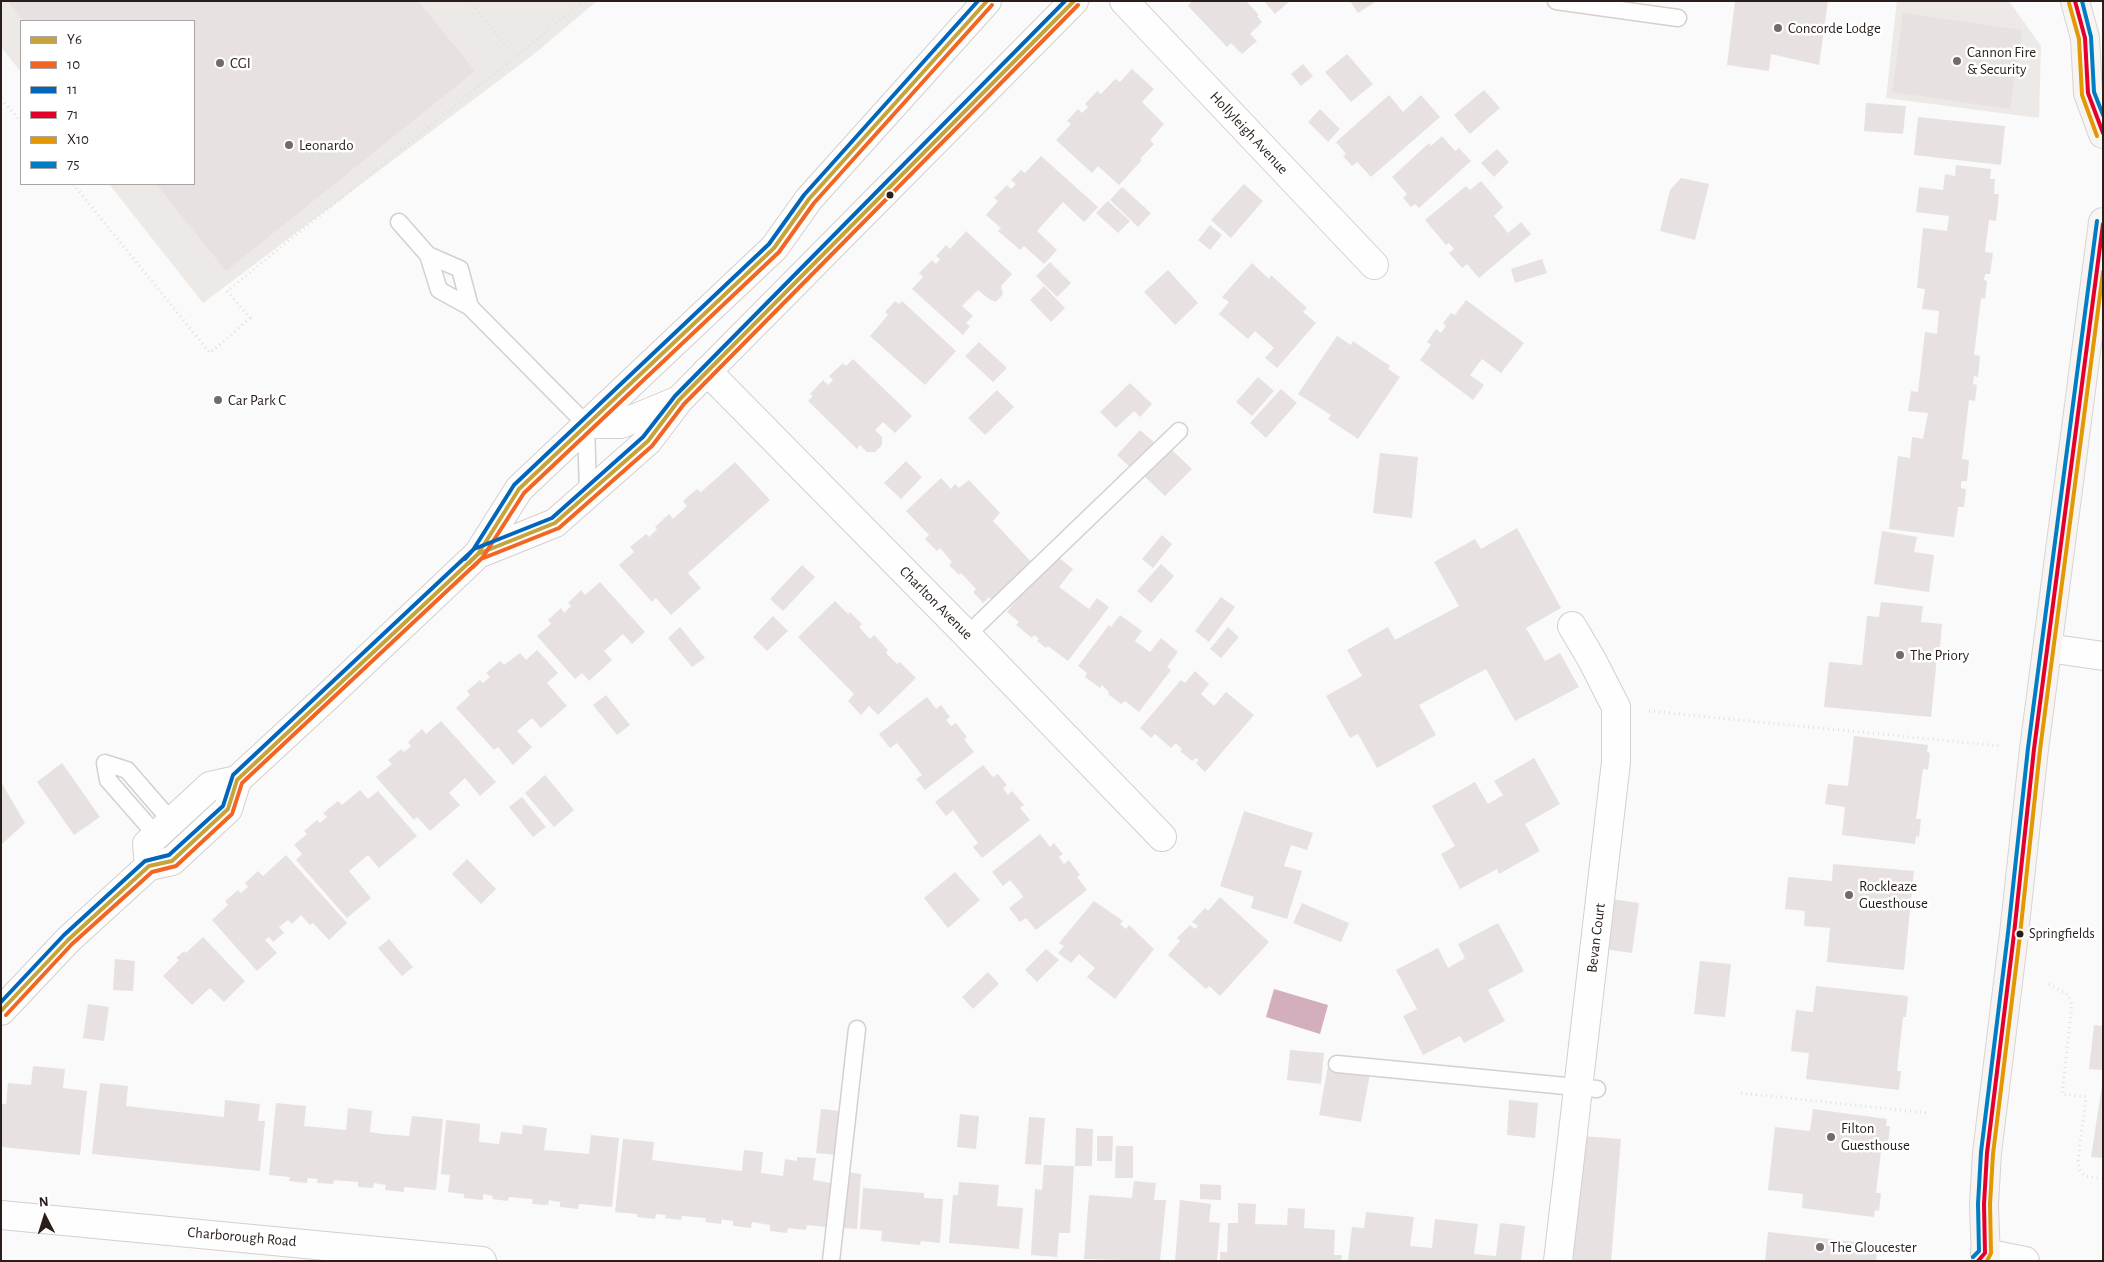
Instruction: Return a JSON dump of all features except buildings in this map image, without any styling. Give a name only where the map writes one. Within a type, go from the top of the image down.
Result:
[{"type":"main road","points":[[1,1011],[68,940],[149,866],[172,861],[228,809],[237,780],[478,554],[519,489],[774,248],[809,199],[987,1]]},
{"type":"main road","points":[[478,554],[554,523],[648,441],[678,400],[1074,1]]},
{"type":"main road","name":"Hollyleigh Avenue","points":[[1124,1],[1374,265]]},
{"type":"main road","points":[[2075,1],[2085,38],[2088,92],[2103,134]]},
{"type":"main road","points":[[2025,1261],[1983,1258],[1987,1153],[2014,934],[2034,749],[2103,222]]},
{"type":"main road","name":"Charlton Avenue","points":[[707,371],[967,635],[1162,837]]},
{"type":"main road","points":[[586,424],[621,424],[678,400]]},
{"type":"main road","name":"Bevan Court","points":[[1558,1261],[1588,1088],[1616,762],[1616,707],[1572,626]]},
{"type":"main road","points":[[2048,648],[2103,656]]},
{"type":"main road","points":[[149,866],[148,844],[210,786],[237,780]]},
{"type":"main road","name":"Charborough Road","points":[[1,1215],[392,1256],[482,1261]]},
{"type":"lane","points":[[1556,1],[1678,18]]},
{"type":"lane","points":[[399,222],[428,255],[439,290],[470,307],[586,424],[588,493]]},
{"type":"lane","points":[[428,255],[460,269],[470,307]]},
{"type":"lane","points":[[967,635],[1179,430]]},
{"type":"lane","points":[[831,1261],[857,1029]]},
{"type":"lane","points":[[1337,1064],[1588,1088]]},
{"type":"path","points":[[469,1],[508,49]]},
{"type":"path","points":[[74,185],[210,353],[250,318],[227,291],[584,1]]},
{"type":"path","points":[[1,99],[20,121]]},
{"type":"path","points":[[1616,707],[2034,749]]},
{"type":"path","points":[[2049,984],[2068,995],[2072,1005],[2062,1094],[2086,1098],[2078,1161],[2080,1170],[2085,1176],[2103,1179]]},
{"type":"path","points":[[1741,1093],[1928,1112]]},
{"type":"shaded area","points":[[1,1],[597,1],[534,54],[203,303],[110,185],[195,185],[195,20],[20,20],[20,71],[1,47]]},
{"type":"shaded area","name":"Cannon Fire & Security","points":[[1897,1],[2009,1],[2041,46],[2039,118],[1886,98]]},
{"type":"shaded area","points":[[1274,989],[1328,1005],[1320,1034],[1266,1017]]},
{"type":"transit line","name":"11","points":[[465,559],[473,550],[514,485],[769,244],[804,195],[978,1]]},
{"type":"transit line","name":"Y6","points":[[469,563],[478,554],[519,489],[774,248],[809,199],[987,1]]},
{"type":"transit line","name":"11","points":[[1,1002],[64,935],[145,861],[169,855],[223,806],[233,775],[474,549],[552,518],[643,437],[675,396],[1065,1]]},
{"type":"transit line","name":"Y6","points":[[1,1011],[68,940],[149,866],[172,861],[228,809],[237,780],[478,554],[555,523],[648,441],[679,400],[1074,1]]},
{"type":"transit line","name":"71","points":[[2075,1],[2085,38],[2088,93],[2103,133]]},
{"type":"transit line","name":"75","points":[[2082,1],[2091,37],[2094,92],[2103,115]]},
{"type":"transit line","name":"X10","points":[[2069,3],[2079,39],[2082,95],[2097,136]]},
{"type":"transit line","name":"10","points":[[473,567],[483,557],[524,493],[779,252],[814,203],[992,5]]},
{"type":"transit line","name":"10","points":[[6,1015],[72,944],[152,872],[176,866],[232,814],[242,783],[481,559],[559,528],[652,446],[684,404],[1078,5]]},
{"type":"transit line","name":"75","points":[[1973,1257],[1979,1251],[1978,1204],[1981,1152],[2008,933],[2028,748],[2097,221]]},
{"type":"transit line","name":"71","points":[[1978,1261],[1985,1253],[1984,1204],[1987,1153],[2014,934],[2034,749],[2103,224]]},
{"type":"transit line","name":"X10","points":[[1987,1261],[1991,1253],[1990,1204],[1993,1154],[2020,935],[2040,750],[2103,272]]},
{"type":"place","name":"Concorde Lodge","points":[[1778,28]]},
{"type":"place","name":"Cannon Fire & Security","points":[[1957,61]]},
{"type":"place","name":"CGI","points":[[220,63]]},
{"type":"place","name":"Leonardo","points":[[289,145]]},
{"type":"place","name":"Car Park C","points":[[218,400]]},
{"type":"place","name":"The Priory","points":[[1900,655]]},
{"type":"place","name":"Rockleaze Guesthouse","points":[[1849,895]]},
{"type":"place","name":"Springfields","points":[[2020,934]]},
{"type":"place","name":"Filton Guesthouse","points":[[1831,1137]]},
{"type":"place","name":"The Gloucester","points":[[1820,1247]]}]
